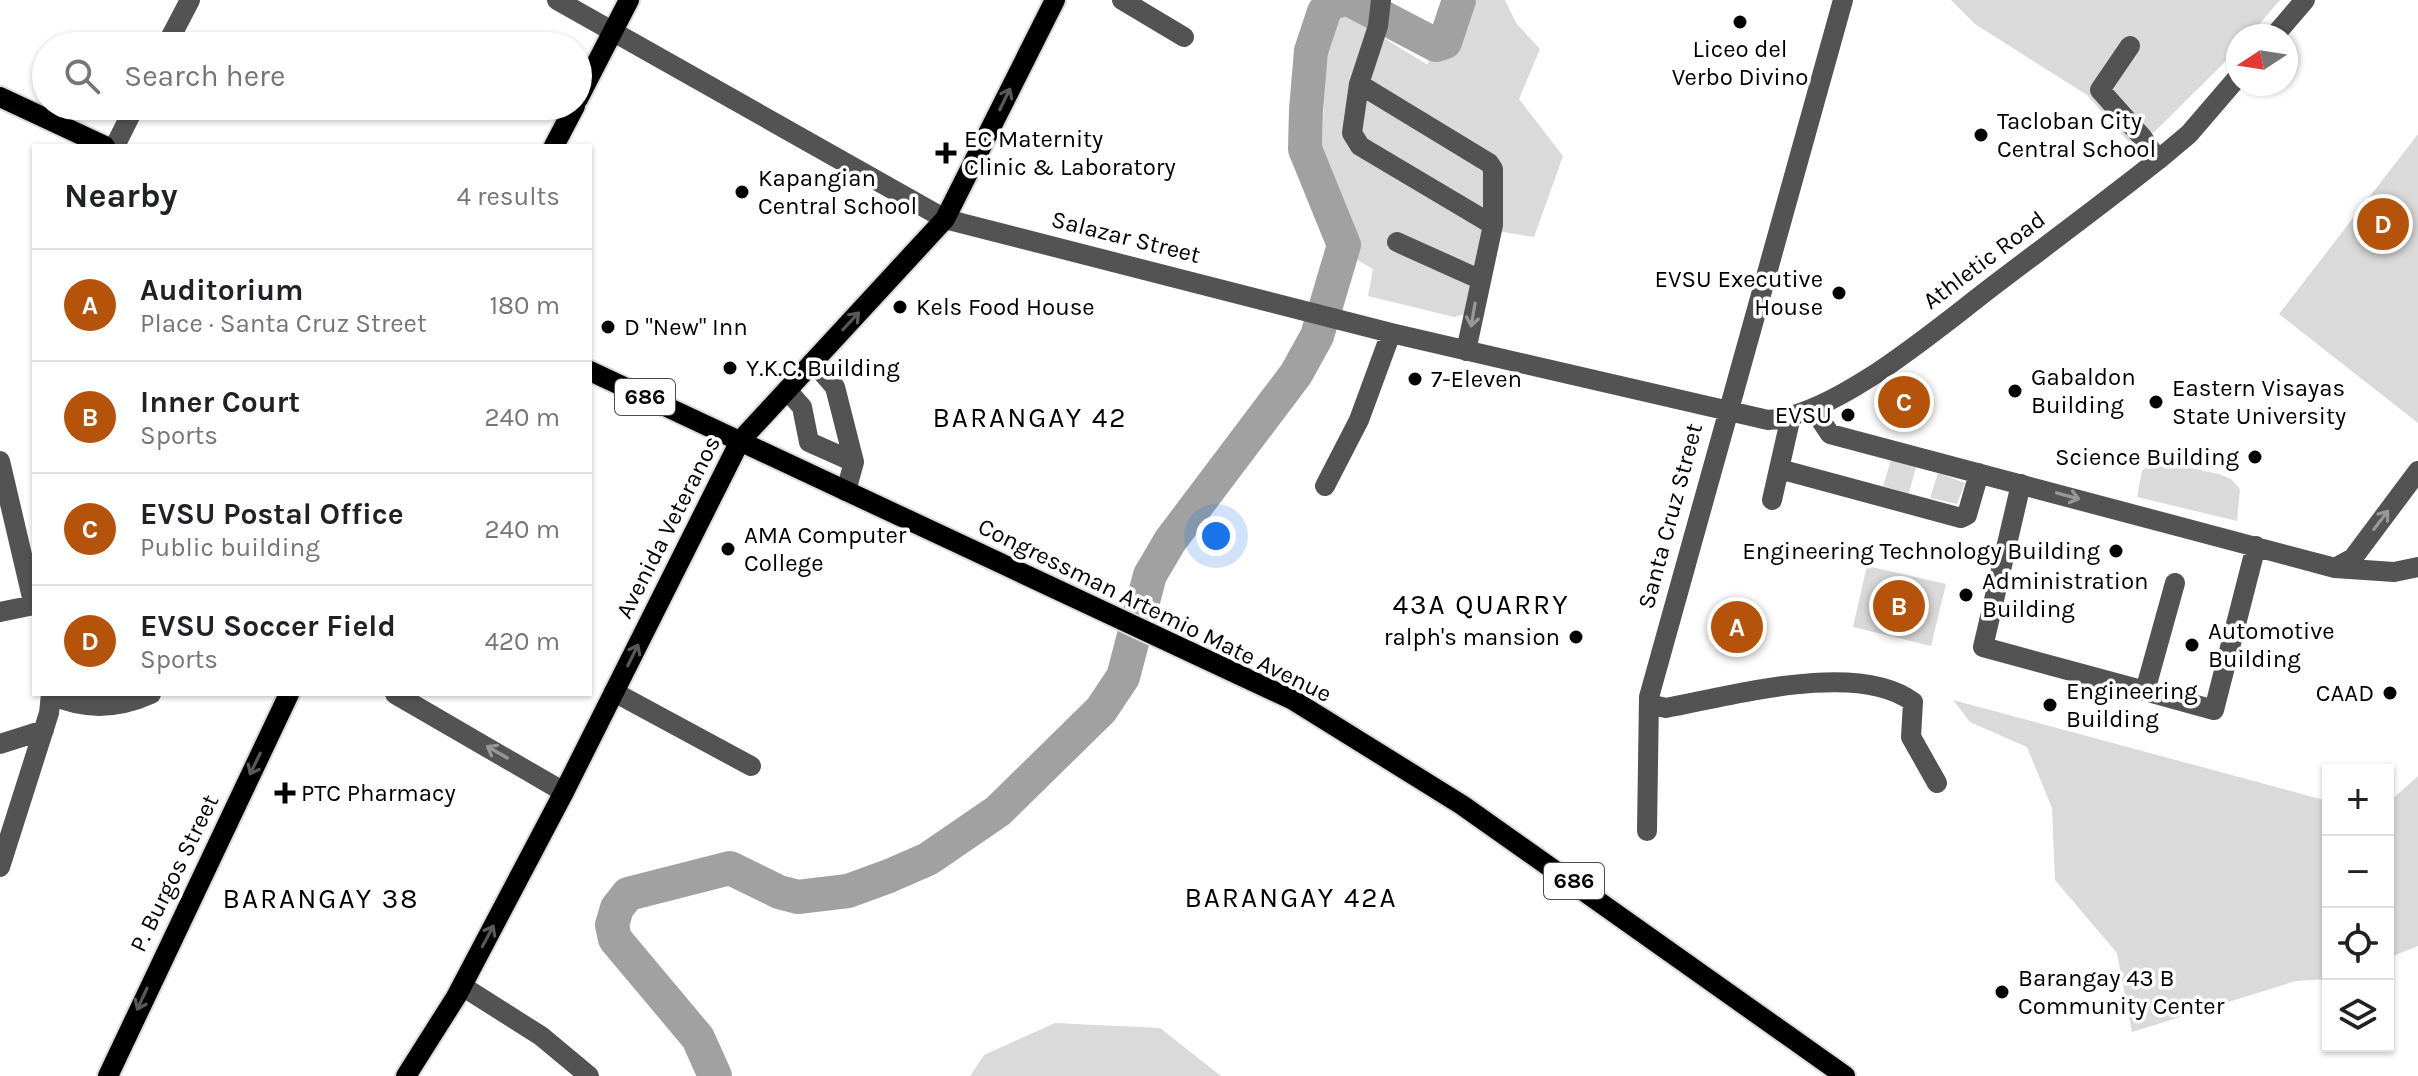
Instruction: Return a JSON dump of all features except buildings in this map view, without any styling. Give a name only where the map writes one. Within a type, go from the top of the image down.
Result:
[{"type":"main road","points":[[592,72],[629,0]]},
{"type":"main road","name":"Avenida Veteranos","points":[[406,1076],[462,986],[564,792],[740,441],[945,219],[1055,0]]},
{"type":"main road","points":[[0,97],[32,112]]},
{"type":"main road","points":[[49,120],[101,144]]},
{"type":"main road","points":[[555,144],[568,120]]},
{"type":"main road","name":"686","points":[[592,372],[740,441]]},
{"type":"main road","points":[[699,422],[729,426],[760,419]]},
{"type":"main road","name":"Congressman Artemio Mate Avenue","points":[[740,441],[1293,700],[1462,805],[1845,1076]]},
{"type":"main road","name":"P. Burgos Street","points":[[108,1076],[288,696]]},
{"type":"street","points":[[173,32],[190,0]]},
{"type":"street","name":"Salazar Street","points":[[557,0],[945,219],[1349,323],[1728,409]]},
{"type":"street","points":[[1122,0],[1184,37]]},
{"type":"street","name":"Santa Cruz Street","points":[[1647,831],[1649,697],[1843,0]]},
{"type":"street","points":[[2284,24],[2305,0]]},
{"type":"street","points":[[1380,1],[1378,26],[1359,84],[1352,133],[1360,146],[1493,225]]},
{"type":"street","points":[[2130,46],[2100,90],[2158,160]]},
{"type":"street","points":[[1359,84],[1489,163],[1493,176],[1493,225],[1466,351]]},
{"type":"street","name":"Athletic Road","points":[[1728,409],[1768,420],[1797,416],[1824,404],[1941,324],[2158,160],[2189,134],[2226,91]]},
{"type":"street","points":[[116,144],[128,120]]},
{"type":"street","points":[[1397,242],[1479,279]]},
{"type":"street","points":[[1325,486],[1359,420],[1391,333]]},
{"type":"street","points":[[813,362],[835,387],[854,462],[846,491]]},
{"type":"street","points":[[787,390],[802,407],[809,442],[854,462]]},
{"type":"street","points":[[1824,404],[1821,423],[1832,434]]},
{"type":"street","points":[[1768,420],[1832,434],[2335,568],[2394,572],[2418,567]]},
{"type":"street","points":[[1772,500],[1789,425]]},
{"type":"street","points":[[0,461],[32,597]]},
{"type":"street","points":[[1779,469],[1961,518],[1967,515],[1979,473]]},
{"type":"street","points":[[2335,568],[2353,558],[2418,471]]},
{"type":"street","points":[[2021,484],[1983,647],[2214,710],[2256,546]]},
{"type":"street","points":[[2145,691],[2175,583]]},
{"type":"street","points":[[0,612],[32,605]]},
{"type":"street","points":[[1649,697],[1653,705],[1666,708],[1818,682],[1856,683],[1913,702],[1911,737],[1937,783]]},
{"type":"street","points":[[614,692],[751,766]]},
{"type":"street","points":[[0,867],[44,730],[51,696]]},
{"type":"street","points":[[53,696],[72,704],[98,706],[120,705],[145,696]]},
{"type":"street","points":[[398,696],[564,792]]},
{"type":"street","points":[[0,744],[44,730]]},
{"type":"street","points":[[462,986],[541,1036],[589,1076]]},
{"type":"shaded area","points":[[1458,0],[1505,0],[1516,23],[1540,49],[1519,99],[1563,156],[1534,237],[1497,231],[1473,312],[1454,317],[1368,296],[1373,269],[1352,257],[1321,171],[1327,29],[1346,15],[1428,65],[1429,53],[1418,39]]},
{"type":"shaded area","points":[[1951,0],[2280,0],[2259,24],[2226,24],[2226,61],[2136,150],[2087,95],[1975,24]]},
{"type":"shaded area","points":[[2418,134],[2418,423],[2279,314]]},
{"type":"shaded area","points":[[1891,460],[1916,467],[1909,493],[1883,486]]},
{"type":"shaded area","points":[[2153,460],[2231,479],[2240,489],[2237,521],[2137,497],[2142,471]]},
{"type":"shaded area","points":[[1938,473],[1965,483],[1957,504],[1930,498]]},
{"type":"shaded area","points":[[1867,566],[1946,584],[1931,646],[1853,627]]},
{"type":"shaded area","points":[[1953,700],[2322,799],[2322,979],[2296,981],[2132,1032],[2117,953],[2055,880],[2052,808],[2027,747],[1970,722]]},
{"type":"shaded area","points":[[2418,776],[2418,946],[2394,956],[2394,836],[2394,798]]},
{"type":"shaded area","points":[[1055,1023],[1160,1028],[1221,1076],[970,1076],[984,1055]]},
{"type":"waterway","points":[[715,1076],[698,1038],[615,939],[612,925],[617,908],[628,894],[730,868],[779,892],[798,897],[848,891],[889,876],[928,859],[998,811],[1101,710],[1123,677],[1150,575],[1170,541],[1296,374],[1317,336],[1344,245],[1305,149],[1306,110],[1311,51],[1324,12],[1330,4],[1341,0]]},
{"type":"waterway","points":[[1350,0],[1436,45],[1445,42],[1459,0]]},
{"type":"place","name":"Liceo del Verbo Divino","points":[[1740,22]]},
{"type":"place","name":"Tacloban City Central School","points":[[1981,135]]},
{"type":"place","name":"EC Maternity Clinic & Laboratory","points":[[946,153]]},
{"type":"place","name":"Kapangian Central School","points":[[742,192]]},
{"type":"place","name":"EVSU Soccer Field","points":[[2383,224]]},
{"type":"place","name":"EVSU Executive House","points":[[1839,293]]},
{"type":"place","name":"Kels Food House","points":[[900,307]]},
{"type":"place","name":"D \"New\" Inn","points":[[608,327]]},
{"type":"place","name":"Y.K.C. Building","points":[[730,368]]},
{"type":"place","name":"7-Eleven","points":[[1415,379]]},
{"type":"place","name":"Gabaldon Building","points":[[2015,391]]},
{"type":"place","name":"EVSU Postal Office","points":[[1904,402]]},
{"type":"place","name":"Eastern Visayas State University","points":[[2156,402]]},
{"type":"place","name":"EVSU","points":[[1848,415]]},
{"type":"place","name":"Science Building","points":[[2255,457]]},
{"type":"place","name":"AMA Computer College","points":[[728,549]]},
{"type":"place","name":"Engineering Technology Building","points":[[2116,551]]},
{"type":"place","name":"Administration Building","points":[[1966,595]]},
{"type":"place","name":"Inner Court","points":[[1899,606]]},
{"type":"place","name":"Auditorium","points":[[1737,627]]},
{"type":"place","name":"ralph's mansion","points":[[1576,637]]},
{"type":"place","name":"Automotive Building","points":[[2192,645]]},
{"type":"place","name":"CAAD","points":[[2390,693]]},
{"type":"place","name":"Engineering Building","points":[[2050,705]]},
{"type":"place","name":"PTC Pharmacy","points":[[285,793]]},
{"type":"place","name":"Barangay 43 B Community Center","points":[[2002,992]]},
{"type":"district","name":"BARANGAY 42","points":[[1030,417]]},
{"type":"district","name":"43A QUARRY","points":[[1481,604]]},
{"type":"district","name":"BARANGAY 42A","points":[[1291,897]]},
{"type":"district","name":"BARANGAY 38","points":[[321,898]]}]
